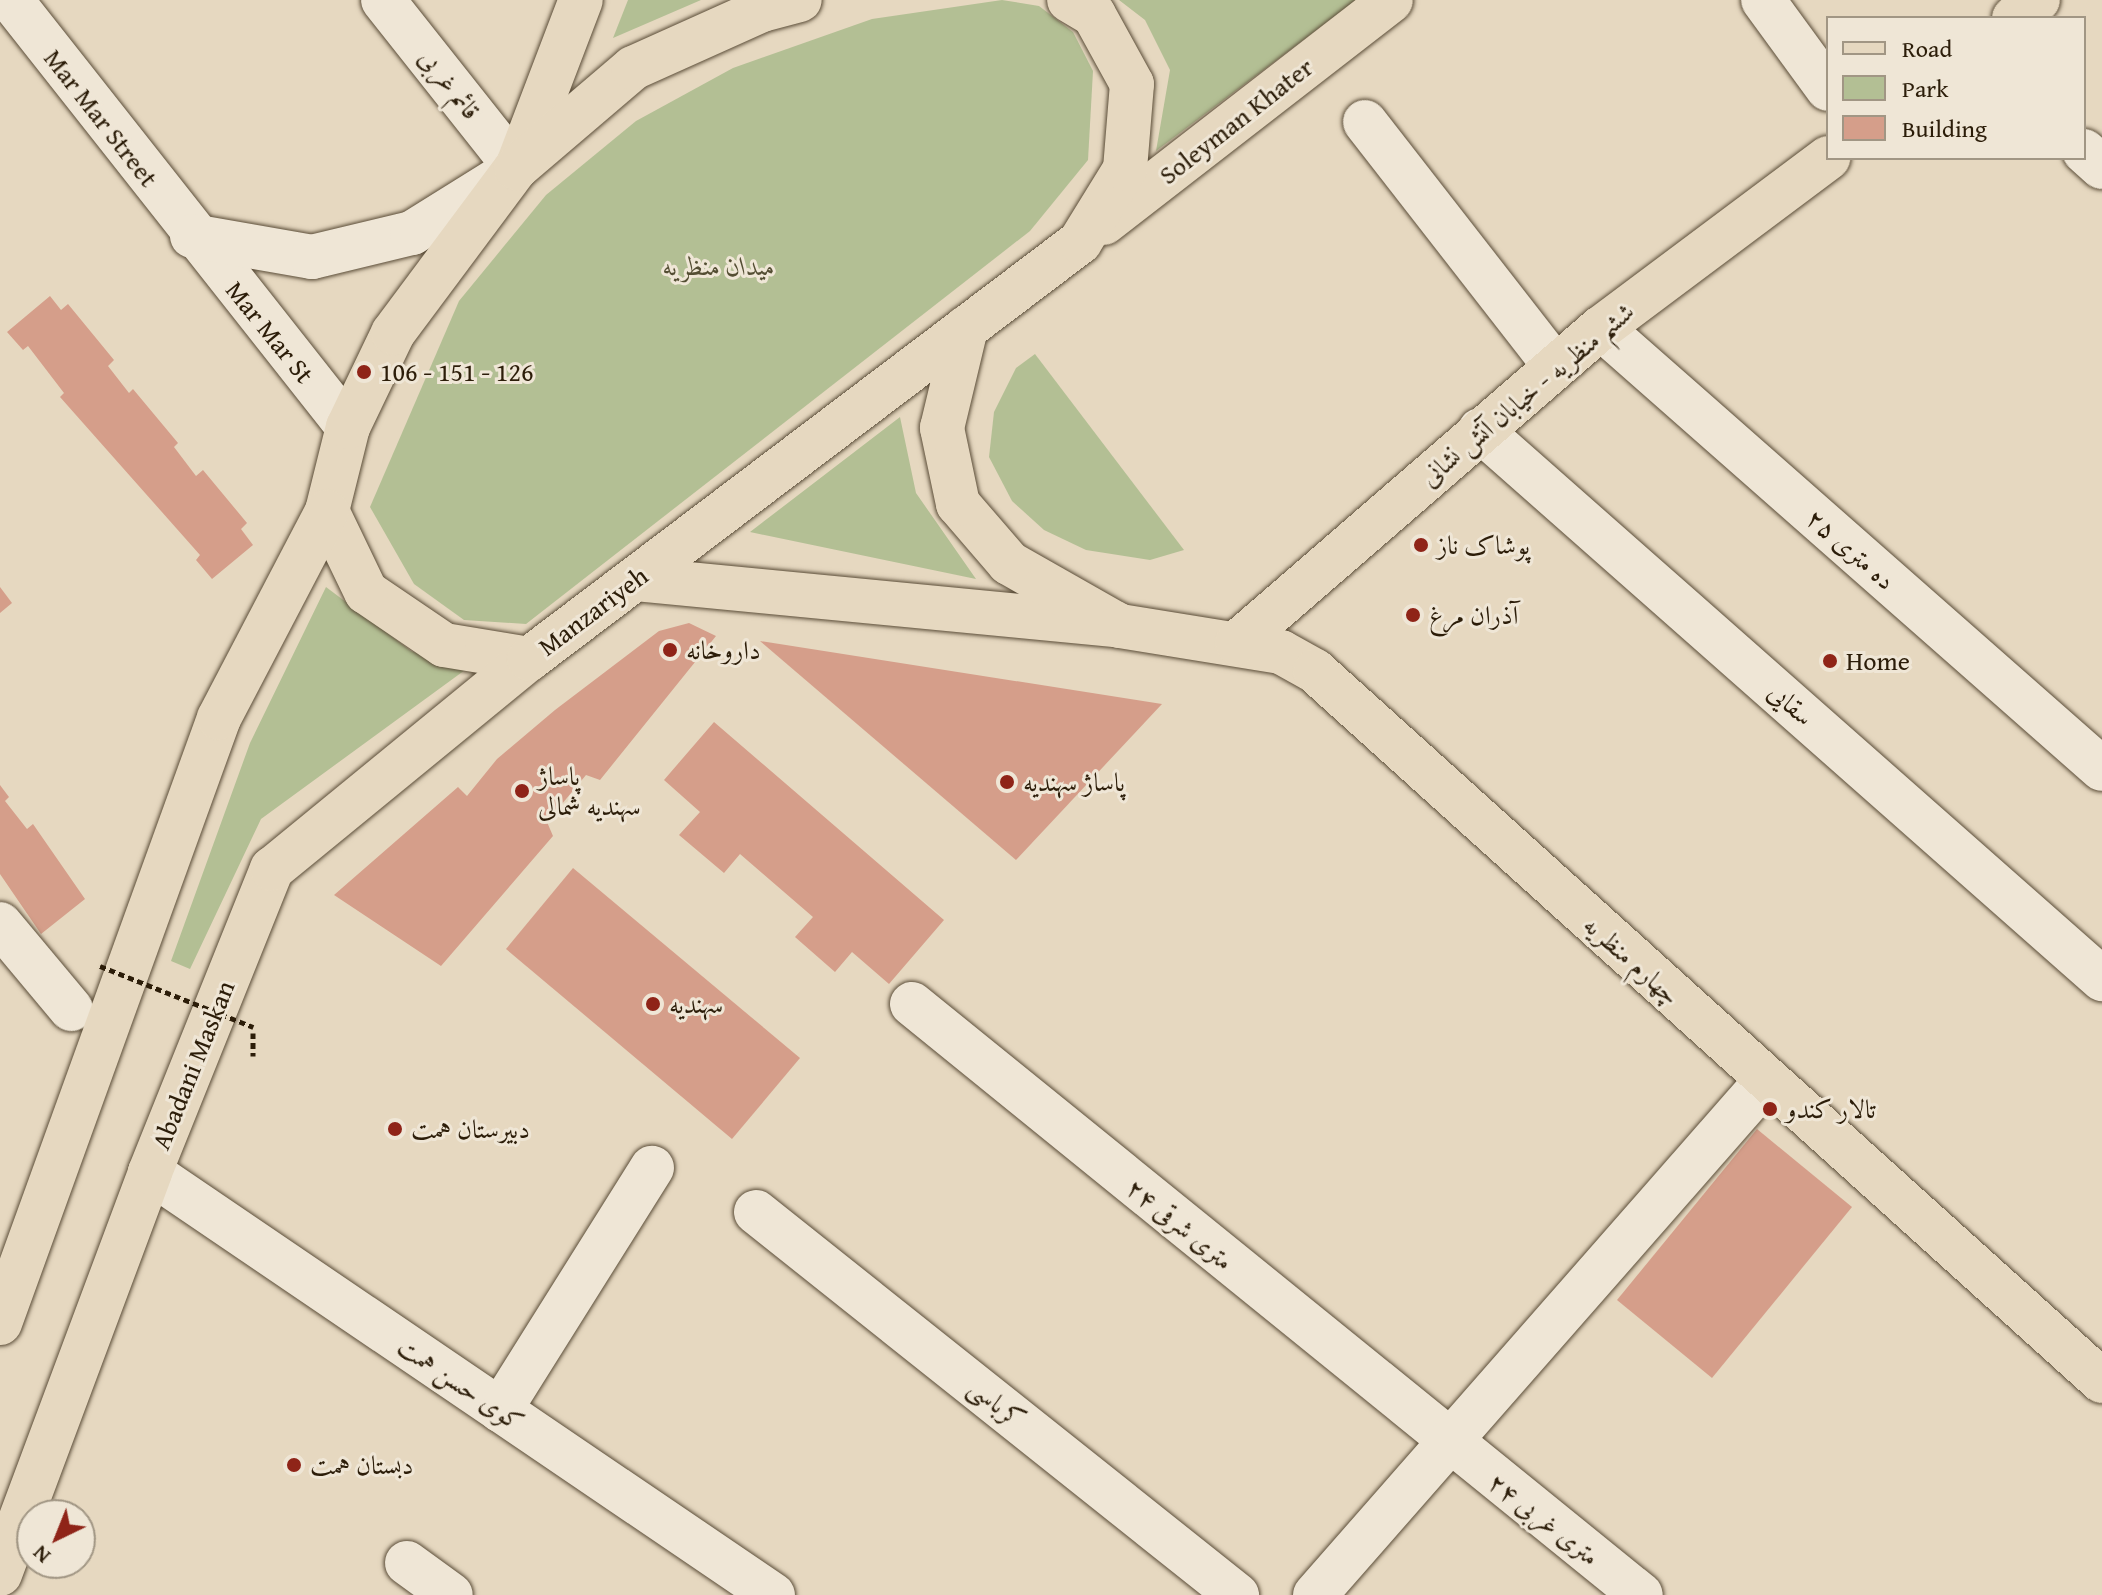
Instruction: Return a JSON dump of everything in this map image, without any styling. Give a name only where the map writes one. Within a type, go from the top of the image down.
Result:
[{"type":"main road","points":[[516,168],[581,0]]},
{"type":"main road","points":[[0,1323],[219,718],[327,511],[348,427],[393,333],[516,168],[633,68],[800,0]]},
{"type":"main road","name":"Manzariyeh","points":[[327,511],[366,592],[444,645],[529,659],[1080,242],[1125,169],[1132,84],[1094,15],[1069,0]]},
{"type":"main road","name":"Soleyman Khater","points":[[1080,242],[1391,0]]},
{"type":"main road","points":[[2017,16],[2038,0]]},
{"type":"main road","name":"ششم منظریه - خیابان آتش نشانی","points":[[1237,643],[1601,328],[1826,159]]},
{"type":"main road","points":[[966,328],[942,428],[958,504],[1009,563],[1120,626]]},
{"type":"main road","name":"چهارم منظریه","points":[[636,579],[1120,626],[1281,652],[1315,671],[2102,1381]]},
{"type":"main road","name":"Abadani Maskan","points":[[0,1574],[150,1172],[272,869],[529,659]]},
{"type":"street","name":"Mar Mar Street","points":[[11,0],[192,236]]},
{"type":"street","name":"قائم غربی","points":[[383,0],[516,168]]},
{"type":"street","points":[[1763,0],[1826,86]]},
{"type":"street","points":[[1365,122],[1555,366]]},
{"type":"street","points":[[2086,153],[2102,167]]},
{"type":"street","points":[[192,236],[312,257],[412,233],[516,168]]},
{"type":"street","name":"Mar Mar St","points":[[192,236],[348,427]]},
{"type":"street","name":"ده متری ۲۵","points":[[1601,328],[2102,769]]},
{"type":"street","name":"سقایی","points":[[1480,430],[2102,979]]},
{"type":"street","points":[[0,924],[71,1009]]},
{"type":"street","name":"۲۴ متری شرقی","points":[[912,1004],[1448,1443]]},
{"type":"street","points":[[1328,1591],[1448,1443],[1766,1081]]},
{"type":"street","points":[[500,1410],[652,1168]]},
{"type":"street","name":"کوی حسن همت","points":[[150,1172],[500,1410],[758,1591]]},
{"type":"street","name":"کرباسی","points":[[756,1212],[1237,1595]]},
{"type":"street","name":"۲۴ متری غربی","points":[[1448,1443],[1641,1595]]},
{"type":"street","points":[[407,1563],[451,1595]]},
{"type":"path","points":[[100,966],[253,1027],[253,1056]]},
{"type":"green space","points":[[628,0],[701,0],[613,38]]},
{"type":"green space","name":"میدان منظریه","points":[[1002,0],[1039,6],[1073,32],[1093,71],[1088,160],[1030,231],[526,624],[464,620],[414,584],[370,507],[459,301],[546,195],[636,121],[733,68],[872,19]]},
{"type":"green space","points":[[1119,0],[1356,0],[1156,151],[1170,70],[1145,20]]},
{"type":"green space","points":[[1035,354],[1184,550],[1150,560],[1086,550],[1044,530],[1012,501],[989,457],[994,412],[1016,368]]},
{"type":"green space","points":[[900,417],[916,493],[976,579],[750,532]]},
{"type":"green space","points":[[326,587],[411,651],[465,670],[261,819],[190,969],[171,961],[250,743]]},
{"type":"building","points":[[50,296],[61,310],[68,304],[114,360],[108,366],[129,393],[133,389],[178,443],[174,447],[196,476],[203,470],[247,523],[241,529],[253,545],[212,579],[196,560],[200,555],[60,397],[64,393],[28,346],[23,350],[7,332]]},
{"type":"building","points":[[0,587],[12,603],[0,613]]},
{"type":"building","name":"پاساژ سهندیه شمالی","points":[[689,623],[716,636],[600,780],[586,775],[547,822],[553,836],[441,966],[334,895],[458,787],[467,796],[497,759],[555,710],[659,631]]},
{"type":"building","name":"پاساژ سهندیه","points":[[760,641],[1162,704],[1016,860]]},
{"type":"building","points":[[714,722],[944,920],[889,984],[852,952],[835,972],[795,937],[813,917],[740,854],[724,873],[679,835],[700,812],[664,780]]},
{"type":"building","points":[[0,785],[9,797],[5,801],[27,829],[33,824],[85,899],[41,934],[0,874]]},
{"type":"building","name":"سهندیه","points":[[573,868],[800,1058],[732,1139],[506,949]]},
{"type":"building","points":[[1757,1129],[1852,1207],[1712,1378],[1617,1300]]},
{"type":"place","name":"106 - 151 - 126","points":[[364,372]]},
{"type":"place","name":"پوشاک ناز","points":[[1421,545]]},
{"type":"place","name":"آذران مرغ","points":[[1413,615]]},
{"type":"place","name":"داروخانه","points":[[670,650]]},
{"type":"place","name":"Home","points":[[1830,661]]},
{"type":"place","name":"پاساژ سهندیه","points":[[1007,782]]},
{"type":"place","name":"پاساژ سهندیه شمالی","points":[[522,791]]},
{"type":"place","name":"سهندیه","points":[[653,1004]]},
{"type":"place","name":"تالار کندو","points":[[1770,1109]]},
{"type":"place","name":"دبیرستان همت","points":[[395,1129]]},
{"type":"place","name":"دبستان همت","points":[[294,1465]]}]
